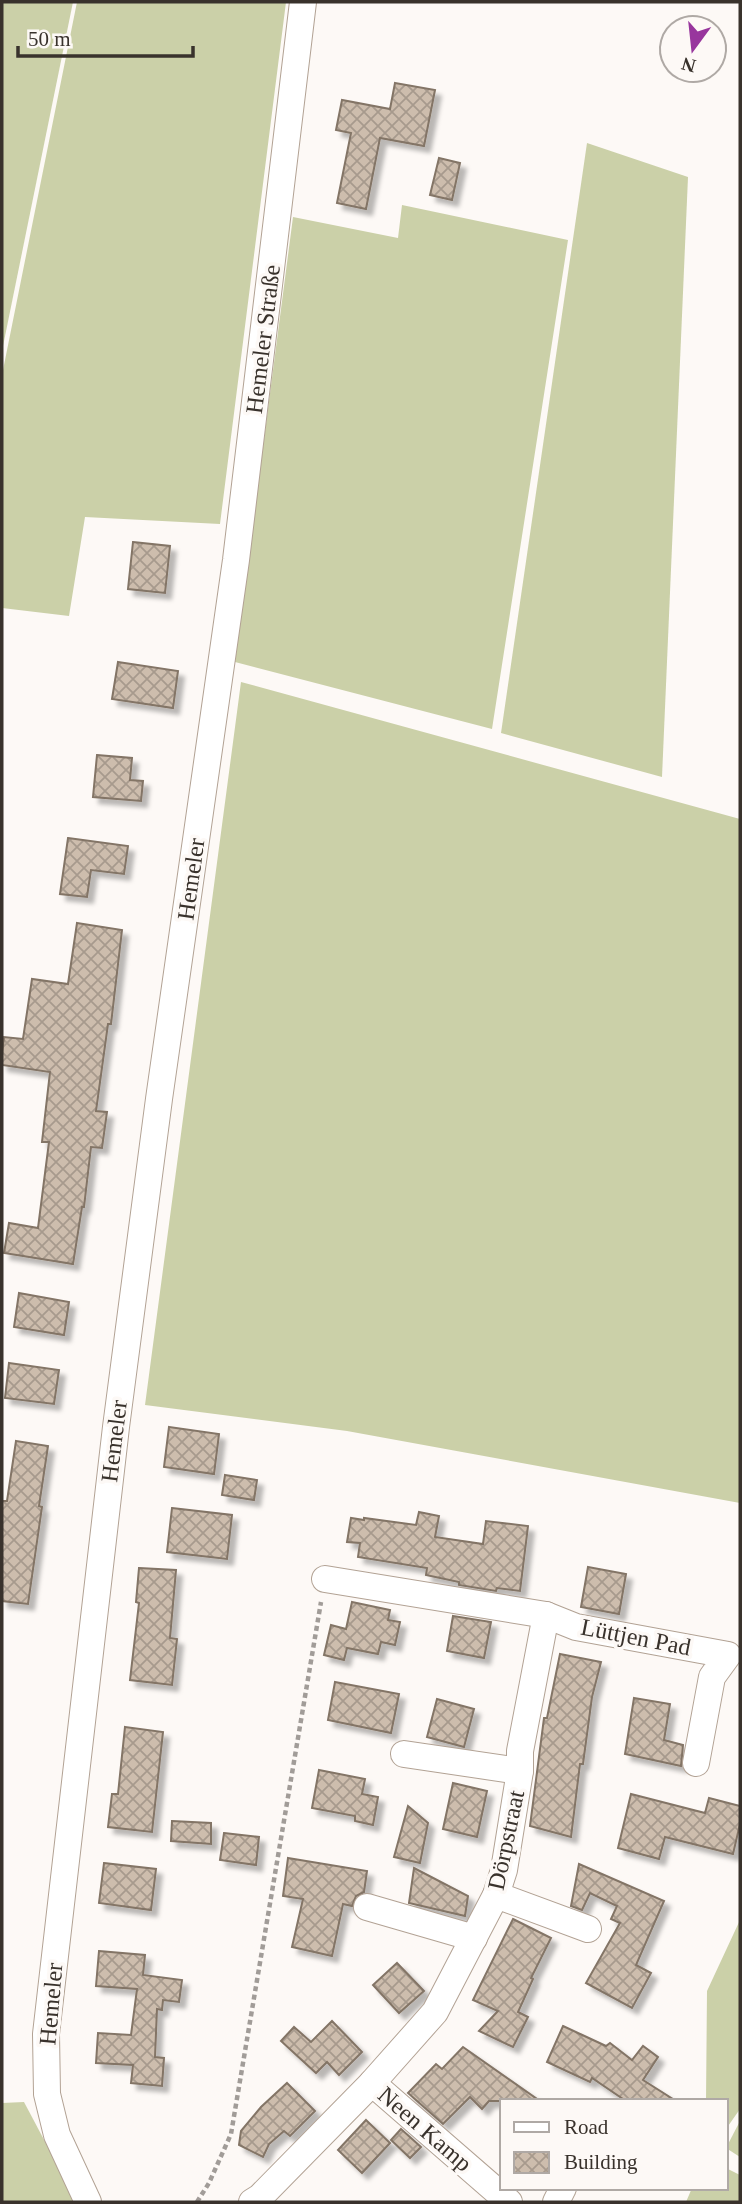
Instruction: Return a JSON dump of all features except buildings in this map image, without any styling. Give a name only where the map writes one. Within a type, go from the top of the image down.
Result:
[{"type":"street","name":"Hemeler Straße","points":[[221,675],[303,2]]},
{"type":"street","name":"Hemeler","points":[[88,2202],[57,2136],[47,2094],[46,2034],[119,1401],[159,1099],[221,675]]},
{"type":"street","points":[[325,1579],[545,1615]]},
{"type":"street","name":"Lüttjen Pad","points":[[545,1615],[576,1627],[728,1655],[712,1676],[696,1763]]},
{"type":"street","name":"Dörpstraat","points":[[252,2202],[308,2150],[435,2012],[496,1895],[504,1870],[520,1771],[520,1751],[545,1615]]},
{"type":"street","points":[[404,1754],[520,1771]]},
{"type":"street","points":[[496,1895],[588,1929]]},
{"type":"street","points":[[367,1906],[474,1938]]},
{"type":"street","name":"Neen Kamp","points":[[372,2083],[509,2202]]},
{"type":"path","points":[[197,2202],[209,2183],[231,2134],[325,1579]]},
{"type":"green space","points":[[2,2],[73,2],[2,351]]},
{"type":"green space","points":[[77,2],[286,2],[220,524],[85,517],[69,616],[2,608],[2,375]]},
{"type":"green space","points":[[587,143],[688,177],[662,777],[501,733]]},
{"type":"green space","points":[[402,205],[568,240],[492,729],[235,662],[293,217],[398,238]]},
{"type":"green space","points":[[241,682],[740,819],[740,1503],[347,1431],[145,1405]]},
{"type":"green space","points":[[740,1920],[740,2109],[728,2126],[728,2099],[706,2099],[707,1991]]},
{"type":"green space","points":[[24,2102],[77,2202],[2,2202],[2,2103]]},
{"type":"green space","points":[[740,2121],[740,2157],[728,2149]]},
{"type":"green space","points":[[728,2169],[740,2175],[740,2202],[686,2202],[691,2190],[728,2190]]}]
